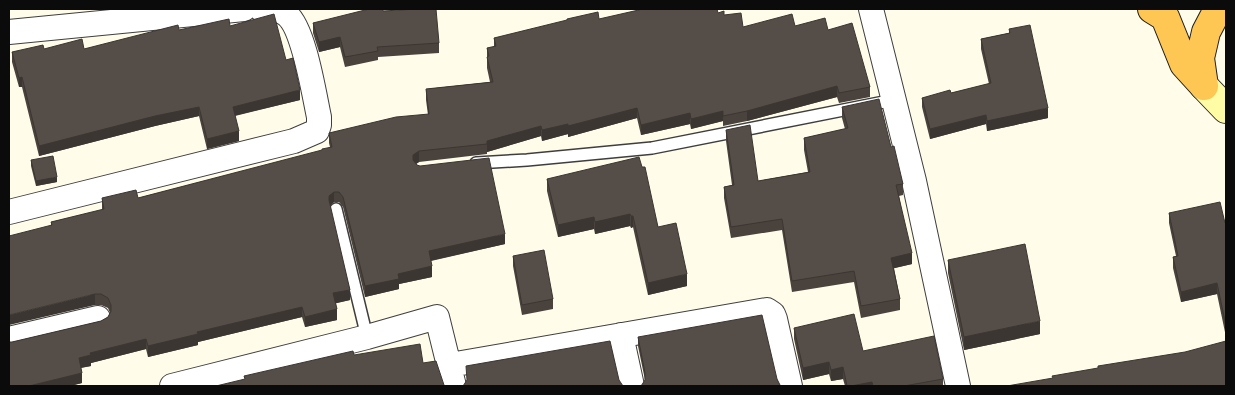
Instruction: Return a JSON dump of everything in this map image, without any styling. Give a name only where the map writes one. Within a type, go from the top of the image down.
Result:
[{"type":"highway","points":[[1204,86],[1200,58],[1206,32],[1217,11],[1220,9]]},
{"type":"highway","points":[[1164,11],[1204,86]]},
{"type":"main road","points":[[1204,86],[1226,109]]},
{"type":"street","points":[[9,32],[244,9]]},
{"type":"street","points":[[9,212],[294,141],[317,131],[320,125],[319,117],[300,36],[292,20],[286,14],[277,10],[261,9]]},
{"type":"street","points":[[871,9],[916,190],[958,386]]},
{"type":"street","points":[[172,386],[367,337],[438,317],[452,376],[621,335],[767,310],[773,314],[775,319],[790,386]]},
{"type":"street","points":[[9,340],[98,318]]},
{"type":"street","points":[[621,335],[632,386]]},
{"type":"lane","points":[[464,164],[652,148],[894,100]]},
{"type":"lane","points":[[336,209],[367,337]]},
{"type":"building","points":[[369,9],[383,9],[383,11],[436,9],[439,43],[377,47],[378,51],[345,57],[340,37],[319,42],[313,23]]},
{"type":"building","points":[[643,9],[717,9],[718,13],[724,11],[724,15],[741,13],[743,27],[792,14],[795,26],[825,18],[828,30],[852,23],[870,87],[839,93],[837,86],[723,116],[723,111],[691,119],[690,113],[641,125],[637,108],[568,126],[568,124],[542,130],[541,126],[487,141],[487,144],[419,151],[413,155],[413,160],[420,166],[489,158],[505,234],[429,251],[432,266],[398,274],[399,279],[365,286],[343,197],[339,192],[334,192],[329,196],[329,200],[350,290],[333,293],[337,309],[305,317],[302,307],[197,332],[198,334],[148,346],[146,339],[90,353],[91,355],[79,358],[82,373],[29,386],[9,386],[9,342],[101,321],[108,317],[111,305],[108,298],[101,294],[95,294],[9,315],[9,236],[52,225],[51,222],[104,209],[102,198],[136,190],[138,198],[332,147],[329,133],[396,117],[429,114],[426,89],[493,82],[487,57],[489,56],[487,48],[496,46],[494,38],[598,12],[599,19]]},
{"type":"building","points":[[274,14],[286,60],[293,58],[300,90],[233,107],[239,131],[207,139],[199,107],[155,116],[39,146],[22,77],[19,78],[12,52],[43,45],[44,49],[82,39],[84,49],[178,25],[179,30],[229,19],[230,26]]},
{"type":"building","points":[[1030,25],[1048,108],[987,121],[986,115],[930,129],[922,98],[950,90],[951,93],[991,83],[981,39],[1010,33],[1009,29]]},
{"type":"building","points":[[879,99],[891,147],[894,146],[903,184],[896,185],[912,253],[891,258],[900,299],[861,306],[854,271],[792,281],[782,219],[731,227],[724,187],[734,185],[726,130],[750,125],[758,181],[810,172],[804,138],[848,128],[842,107]]},
{"type":"building","points":[[53,156],[57,177],[36,181],[31,160]]},
{"type":"building","points":[[639,157],[642,167],[645,167],[658,227],[676,223],[687,274],[648,283],[633,216],[630,214],[595,222],[594,217],[558,225],[547,179]]},
{"type":"building","points":[[1220,202],[1226,223],[1226,326],[1217,283],[1181,292],[1173,257],[1178,256],[1169,213]]},
{"type":"building","points":[[1025,244],[1040,321],[964,337],[948,260]]},
{"type":"building","points":[[544,250],[553,299],[522,305],[513,256]]},
{"type":"building","points":[[854,314],[863,351],[934,336],[943,379],[904,386],[873,386],[872,382],[847,386],[843,367],[831,370],[829,362],[803,368],[794,328]]},
{"type":"building","points":[[762,315],[780,385],[641,386],[645,380],[645,373],[638,337]]},
{"type":"building","points":[[610,341],[619,380],[623,386],[463,386],[467,380],[466,366]]},
{"type":"building","points":[[1226,341],[1226,386],[1007,386],[1053,378],[1052,376],[1098,368],[1098,366],[1185,352]]},
{"type":"building","points":[[420,344],[423,363],[436,361],[445,386],[216,386],[245,379],[244,376],[353,351],[354,355]]}]
